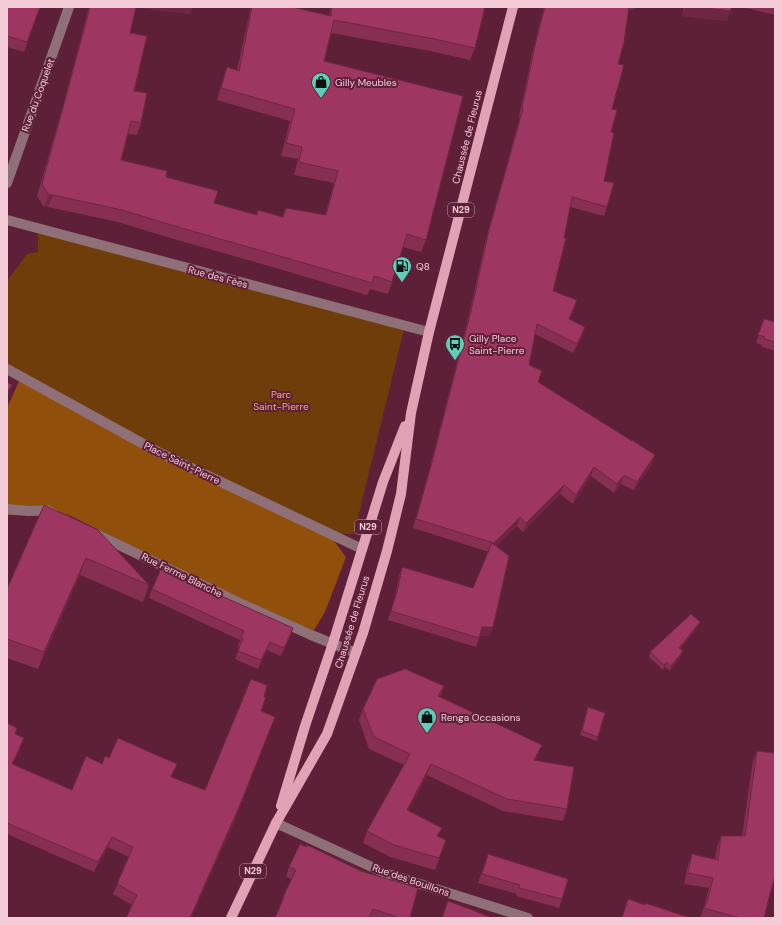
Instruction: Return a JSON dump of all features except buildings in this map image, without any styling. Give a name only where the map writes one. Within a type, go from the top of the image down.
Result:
[{"type":"main road","name":"Chaussée de Fleurus","points":[[231,918],[276,823],[327,734],[363,633],[387,551],[401,494],[411,413],[429,332],[513,7]]},
{"type":"main road","name":"Chaussée de Fleurus","points":[[276,823],[305,726],[333,643],[383,482],[411,413]]},
{"type":"street","name":"Rue du Coquelet","points":[[7,183],[69,7]]},
{"type":"street","name":"Rue des Fées","points":[[7,220],[429,332]]},
{"type":"street","name":"Place Saint-Pierre","points":[[7,369],[158,452],[362,549]]},
{"type":"street","points":[[7,509],[29,511],[47,510],[60,517]]},
{"type":"street","name":"Rue Ferme Blanche","points":[[85,528],[244,605],[356,653]]},
{"type":"street","name":"Rue des Bouillons","points":[[276,823],[385,873],[528,918]]},
{"type":"green space","name":"Parc Saint-Pierre","points":[[38,229],[404,329],[354,534],[329,534],[163,455],[7,368],[7,284],[8,280],[27,254],[38,252]]},
{"type":"shaded area","points":[[21,377],[329,534],[346,557],[325,612],[311,635],[71,516],[36,504],[56,514],[42,516],[7,515],[7,408]]},
{"type":"place","name":"Gilly Meubles","points":[[321,99]]},
{"type":"place","name":"Q8","points":[[402,283]]},
{"type":"place","name":"Gilly Place Saint-Pierre","points":[[455,361]]},
{"type":"place","name":"Renga Occasions","points":[[427,734]]}]
